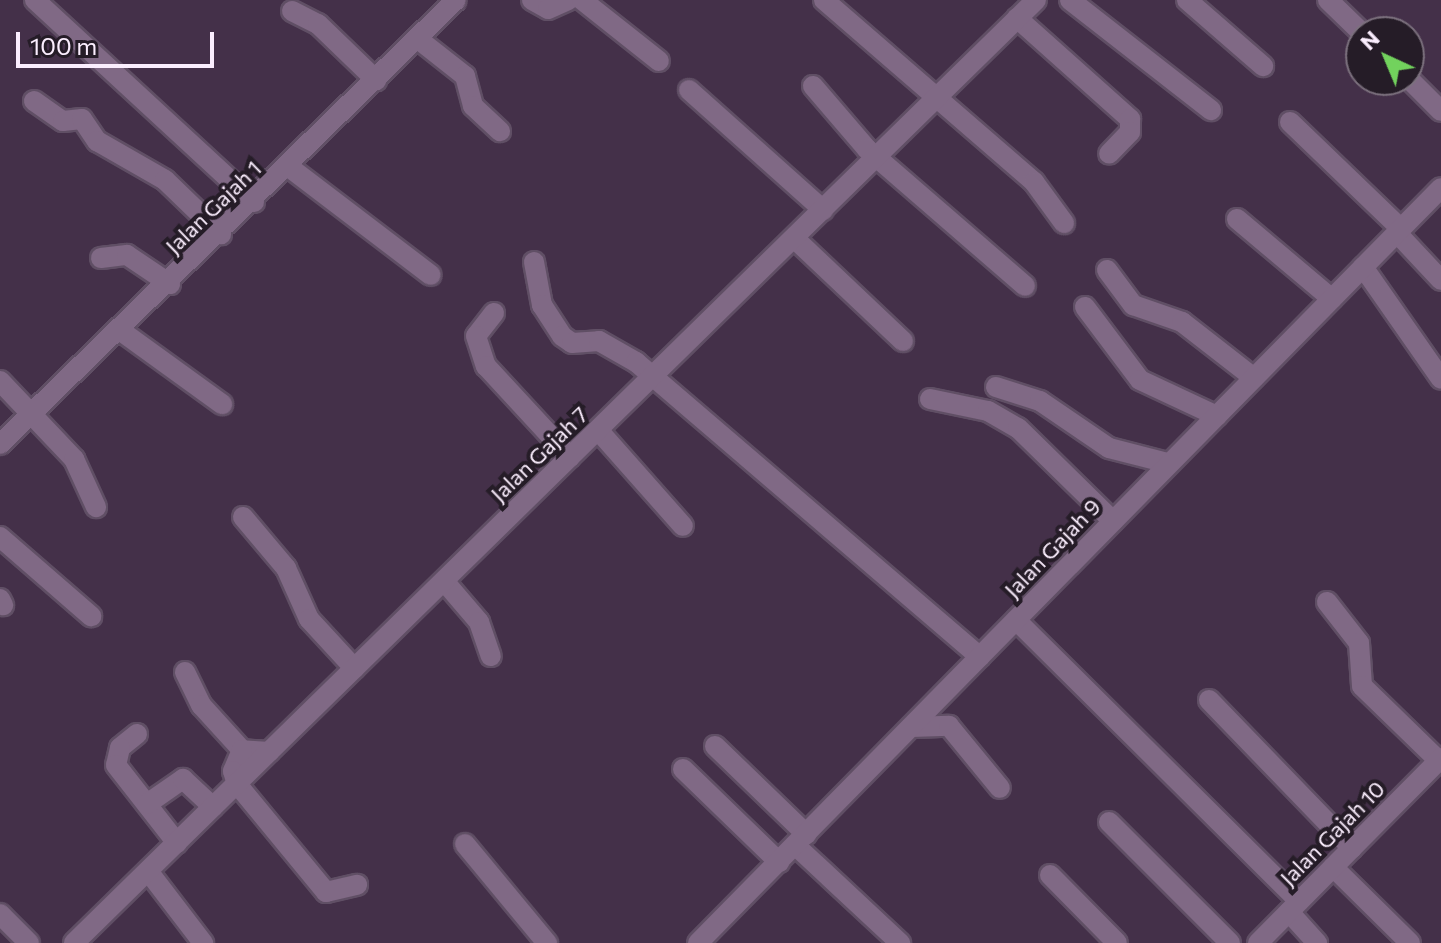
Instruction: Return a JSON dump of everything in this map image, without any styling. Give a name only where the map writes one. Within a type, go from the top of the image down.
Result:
[{"type":"street","points":[[35,0],[254,202]]},
{"type":"street","name":"Jalan Gajah 1","points":[[0,444],[170,284],[456,0]]},
{"type":"street","points":[[532,0],[548,9],[568,0]]},
{"type":"street","points":[[582,0],[659,61]]},
{"type":"street","points":[[824,0],[1034,182],[1064,223]]},
{"type":"street","points":[[1070,0],[1211,110]]},
{"type":"street","points":[[1187,0],[1263,66]]},
{"type":"street","points":[[1328,0],[1345,16]]},
{"type":"street","points":[[1022,8],[1130,119],[1130,132],[1109,154]]},
{"type":"street","name":"Jalan Gajah 7","points":[[74,943],[878,156],[1022,8]]},
{"type":"street","points":[[292,11],[318,24],[376,80]]},
{"type":"street","points":[[418,39],[465,76],[473,106],[500,131]]},
{"type":"street","points":[[813,86],[878,156],[1025,286]]},
{"type":"street","points":[[689,90],[823,210]]},
{"type":"street","points":[[1425,95],[1441,111]]},
{"type":"street","points":[[34,101],[63,121],[82,119],[97,141],[165,180],[221,234]]},
{"type":"street","points":[[1290,122],[1399,231],[1441,280]]},
{"type":"street","points":[[289,167],[431,275]]},
{"type":"street","name":"Jalan Gajah 9","points":[[698,943],[1441,188]]},
{"type":"street","points":[[1237,219],[1332,299]]},
{"type":"street","points":[[794,238],[903,341]]},
{"type":"street","points":[[101,258],[127,255],[170,284]]},
{"type":"street","points":[[534,262],[542,305],[562,336],[572,343],[599,341],[651,378],[980,657]]},
{"type":"street","points":[[1363,267],[1441,379]]},
{"type":"street","points":[[1107,270],[1133,305],[1182,322],[1254,378]]},
{"type":"street","points":[[1085,307],[1140,380],[1217,416]]},
{"type":"street","points":[[494,313],[476,336],[486,366],[570,457]]},
{"type":"street","points":[[121,331],[222,404]]},
{"type":"street","points":[[0,381],[74,459],[96,507]]},
{"type":"street","points":[[996,387],[1040,401],[1109,448],[1168,463]]},
{"type":"street","points":[[930,399],[988,411],[1018,428],[1113,521]]},
{"type":"street","points":[[1018,428],[1040,401]]},
{"type":"street","points":[[598,430],[683,526]]},
{"type":"street","points":[[243,517],[286,568],[309,619],[354,668]]},
{"type":"street","points":[[0,537],[91,616]]},
{"type":"street","points":[[444,581],[479,622],[491,656]]},
{"type":"street","points":[[1327,602],[1359,643],[1362,686],[1440,759]]},
{"type":"street","points":[[1016,620],[1294,907],[1317,943]]},
{"type":"street","points":[[185,672],[201,705],[242,750],[269,752]]},
{"type":"street","points":[[1209,700],[1352,848]]},
{"type":"street","points":[[911,727],[949,726],[1000,788]]},
{"type":"street","points":[[137,734],[114,757],[177,843]]},
{"type":"street","points":[[715,746],[900,943]]},
{"type":"street","points":[[242,750],[233,771],[237,784],[326,892],[357,885]]},
{"type":"street","name":"Jalan Gajah 10","points":[[1258,943],[1440,759]]},
{"type":"street","points":[[683,769],[779,862]]},
{"type":"street","points":[[147,804],[183,779],[213,807]]},
{"type":"street","points":[[1109,822],[1230,943]]},
{"type":"street","points":[[465,844],[547,943]]},
{"type":"street","points":[[1333,867],[1410,943]]},
{"type":"street","points":[[148,871],[203,943]]},
{"type":"street","points":[[1050,875],[1117,943]]},
{"type":"street","points":[[0,914],[29,943]]}]
